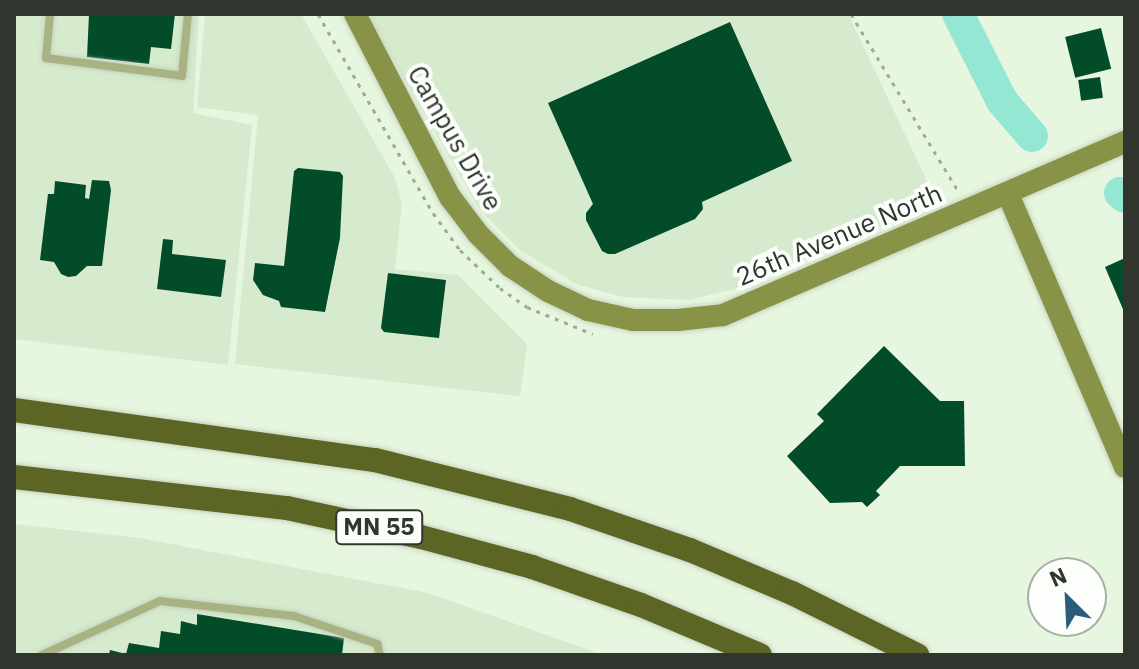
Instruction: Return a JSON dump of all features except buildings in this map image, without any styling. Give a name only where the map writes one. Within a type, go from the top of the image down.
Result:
[{"type":"highway","name":"MN 55","points":[[16,410],[375,460],[570,509],[690,550],[792,593],[917,655]]},
{"type":"highway","name":"MN 55","points":[[14,477],[287,508],[421,537],[532,567],[641,605],[760,655]]},
{"type":"street","name":"Campus Drive","points":[[355,14],[459,209],[510,266],[565,299]]},
{"type":"street","name":"26th Avenue North","points":[[565,299],[588,310],[633,320],[678,320],[723,315],[1125,142]]},
{"type":"street","points":[[1008,194],[1125,467]]},
{"type":"lane","points":[[50,14],[46,58],[182,76],[188,14]]},
{"type":"lane","points":[[42,655],[160,601],[294,616],[377,644],[380,655]]},
{"type":"path","points":[[851,14],[970,210]]},
{"type":"shaded area","points":[[14,14],[199,14],[193,113],[252,125],[228,365],[14,339]]},
{"type":"shaded area","points":[[205,14],[301,14],[395,178],[402,204],[395,269],[458,275],[527,344],[520,396],[235,364],[258,115],[197,107]]},
{"type":"shaded area","points":[[367,14],[848,14],[937,202],[743,287],[688,300],[623,297],[576,284],[521,251],[479,209]]},
{"type":"shaded area","points":[[14,524],[140,538],[428,593],[603,655],[14,655]]},
{"type":"waterway","points":[[958,14],[1002,101],[1032,136]]},
{"type":"waterway","points":[[1120,193],[1125,197]]}]
